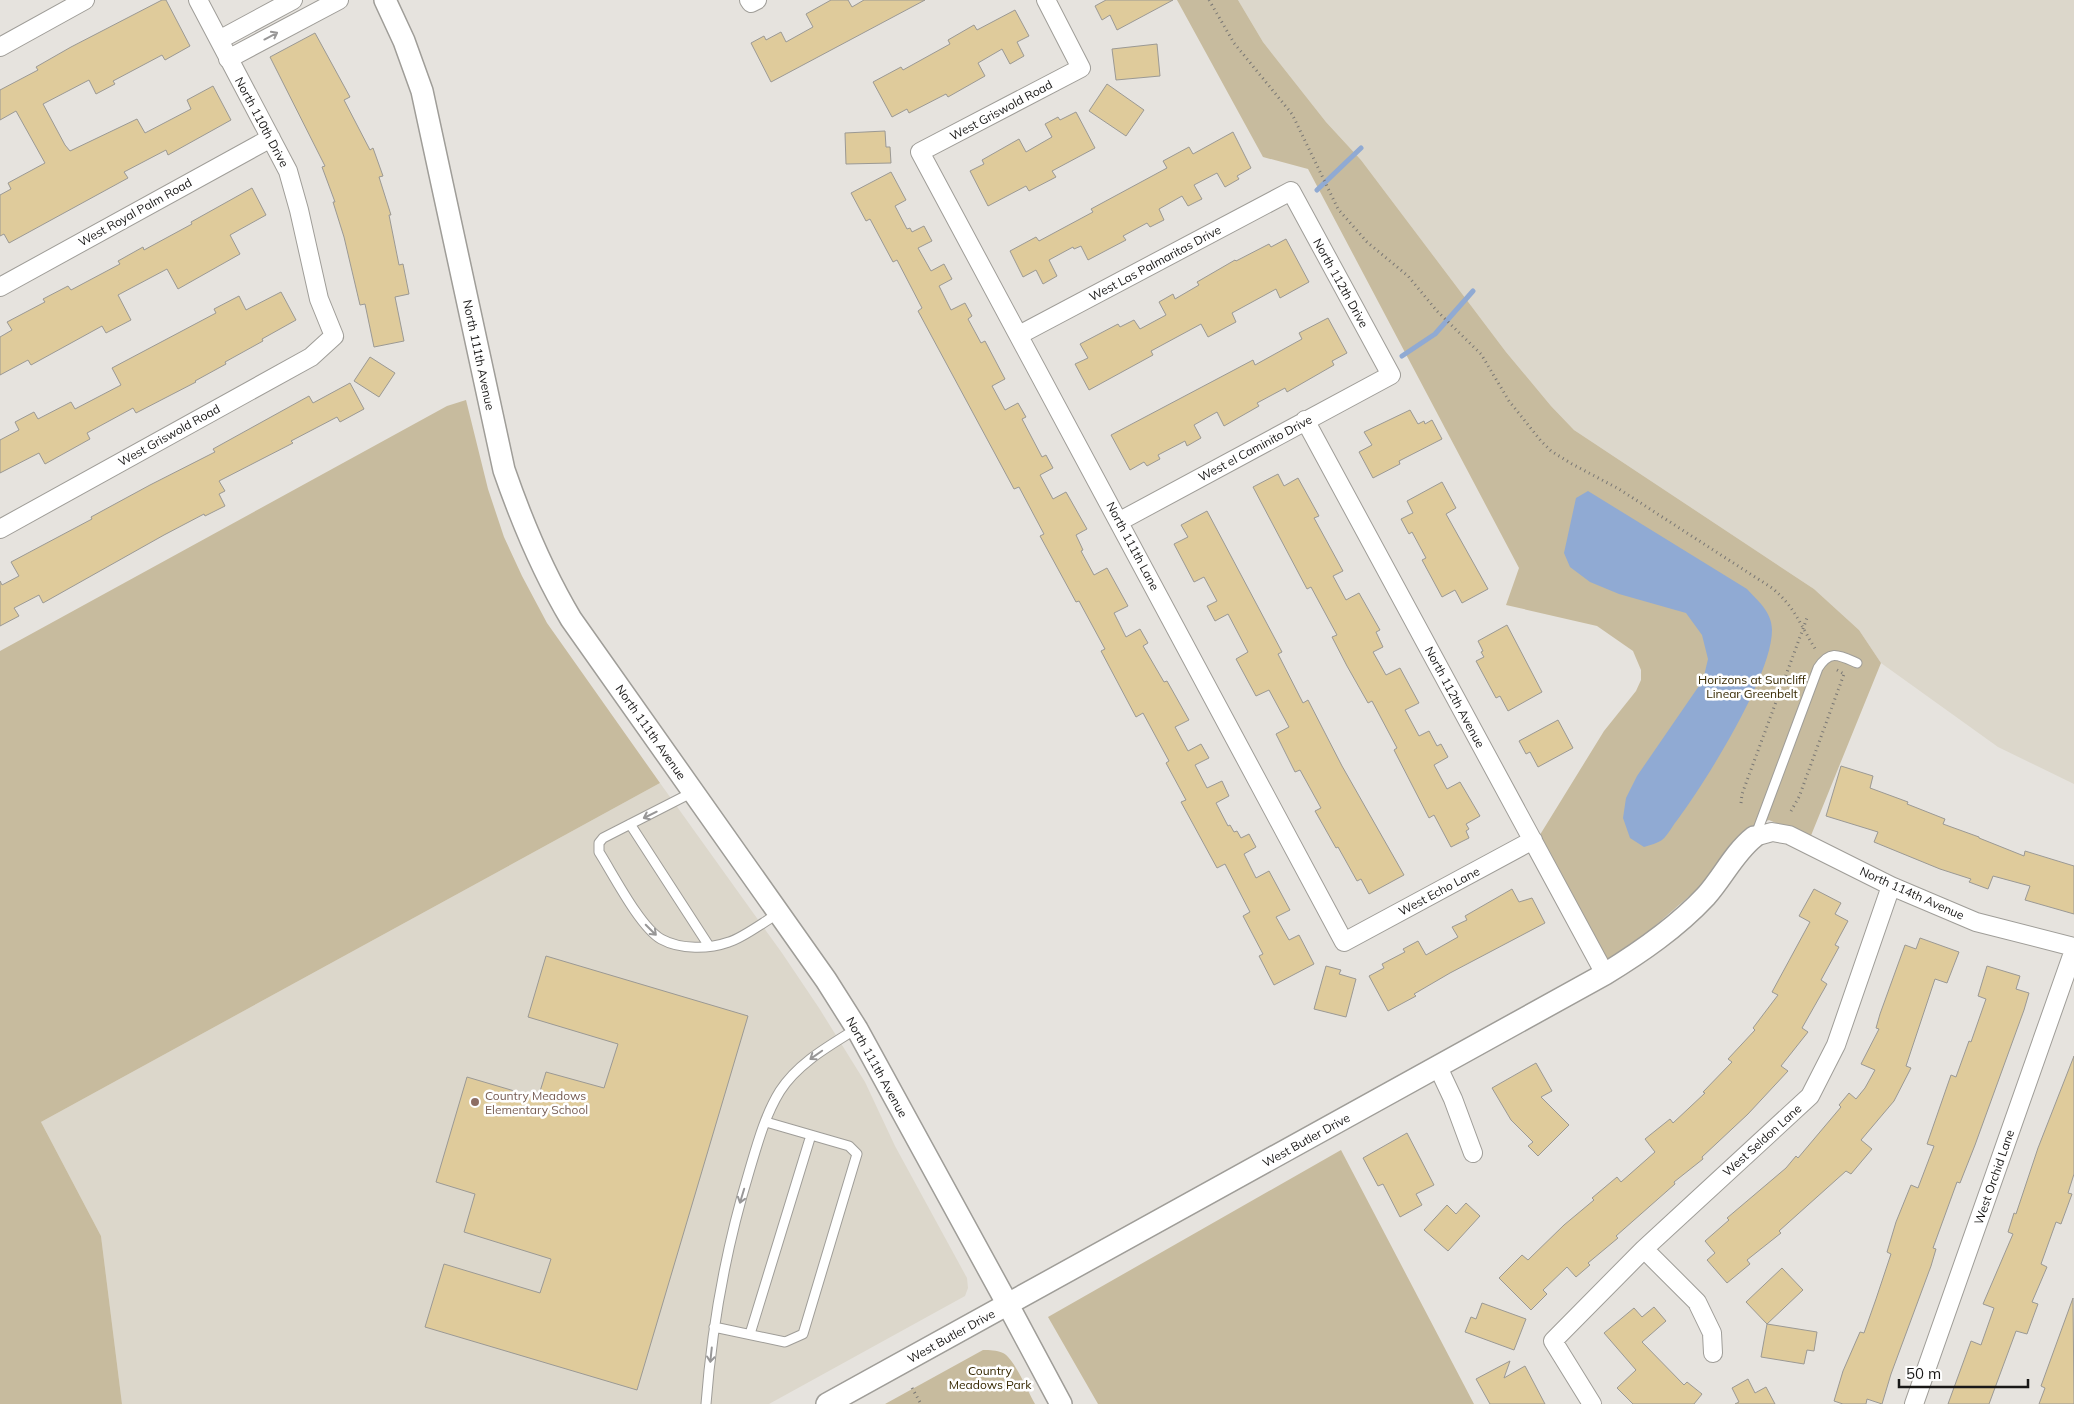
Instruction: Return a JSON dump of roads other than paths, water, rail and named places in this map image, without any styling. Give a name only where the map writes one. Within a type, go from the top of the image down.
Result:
[{"type":"street","points":[[0,47],[85,0]]},
{"type":"street","name":"North 110th Drive","points":[[198,0],[288,171],[299,210],[319,299],[334,336]]},
{"type":"street","points":[[219,40],[293,0]]},
{"type":"street","points":[[228,59],[339,0]]},
{"type":"street","name":"North 111th Avenue","points":[[386,0],[422,90],[504,470],[516,506],[544,570],[571,620],[826,980],[857,1029],[1061,1404]]},
{"type":"street","name":"West Griswold Road","points":[[920,152],[1082,68],[1046,0]]},
{"type":"street","name":"West Royal Palm Road","points":[[0,287],[271,138]]},
{"type":"street","name":"North 111th Lane","points":[[920,152],[1120,521],[1344,942]]},
{"type":"street","name":"West Las Palmaritas Drive","points":[[1020,335],[1291,191]]},
{"type":"street","name":"North 112th Drive","points":[[1291,191],[1391,375]]},
{"type":"street","name":"West Griswold Road","points":[[0,529],[311,357],[334,336]]},
{"type":"street","name":"West el Caminito Drive","points":[[1120,521],[1391,375]]},
{"type":"street","name":"North 112th Avenue","points":[[1305,420],[1605,974]]},
{"type":"street","name":"North 114th Avenue","points":[[1754,837],[1772,832],[1789,835],[1891,886],[1976,922],[2074,949]]},
{"type":"street","name":"West Butler Drive","points":[[826,1404],[1438,1067],[1645,950],[1683,919],[1707,895],[1744,845],[1754,837]]},
{"type":"street","name":"West Echo Lane","points":[[1344,942],[1533,840]]},
{"type":"street","name":"West Seldon Lane","points":[[1592,1404],[1553,1341],[1644,1249],[1810,1096],[1836,1045],[1891,886]]},
{"type":"street","name":"West Orchid Lane","points":[[1914,1404],[2074,949]]},
{"type":"street","points":[[1438,1067],[1453,1099],[1473,1153]]},
{"type":"street","points":[[1644,1249],[1696,1302],[1712,1333],[1713,1353]]},
{"type":"lane","points":[[1754,837],[1818,668],[1824,660],[1832,655],[1839,655],[1853,661]]},
{"type":"lane","points":[[693,792],[603,838],[598,843],[599,852],[641,918],[661,939],[681,946],[698,948],[730,942],[779,913]]},
{"type":"lane","points":[[630,824],[709,946]]},
{"type":"lane","points":[[706,1404],[714,1327],[736,1215],[760,1134],[780,1091],[796,1072],[809,1059],[857,1029]]},
{"type":"lane","points":[[714,1327],[785,1342],[803,1334],[858,1154],[849,1146],[766,1122]]},
{"type":"lane","points":[[750,1334],[811,1135]]},
{"type":"water","points":[[1588,491],[1747,589],[1764,607],[1770,618],[1772,630],[1769,650],[1761,674],[1750,700],[1720,755],[1666,835],[1660,841],[1644,847],[1630,838],[1623,818],[1626,798],[1637,776],[1703,680],[1708,659],[1702,635],[1686,613],[1619,594],[1590,582],[1570,567],[1564,553],[1576,498]]},
{"type":"waterway","points":[[1317,190],[1361,148]]},
{"type":"waterway","points":[[1402,356],[1435,334],[1473,291]]},
{"type":"place","name":"Country Meadows Elementary School","points":[[475,1102]]},
{"type":"park label","name":"Horizons at Suncliff Linear Greenbelt","points":[[1752,686]]},
{"type":"park label","name":"Country Meadows Park","points":[[990,1377]]}]
